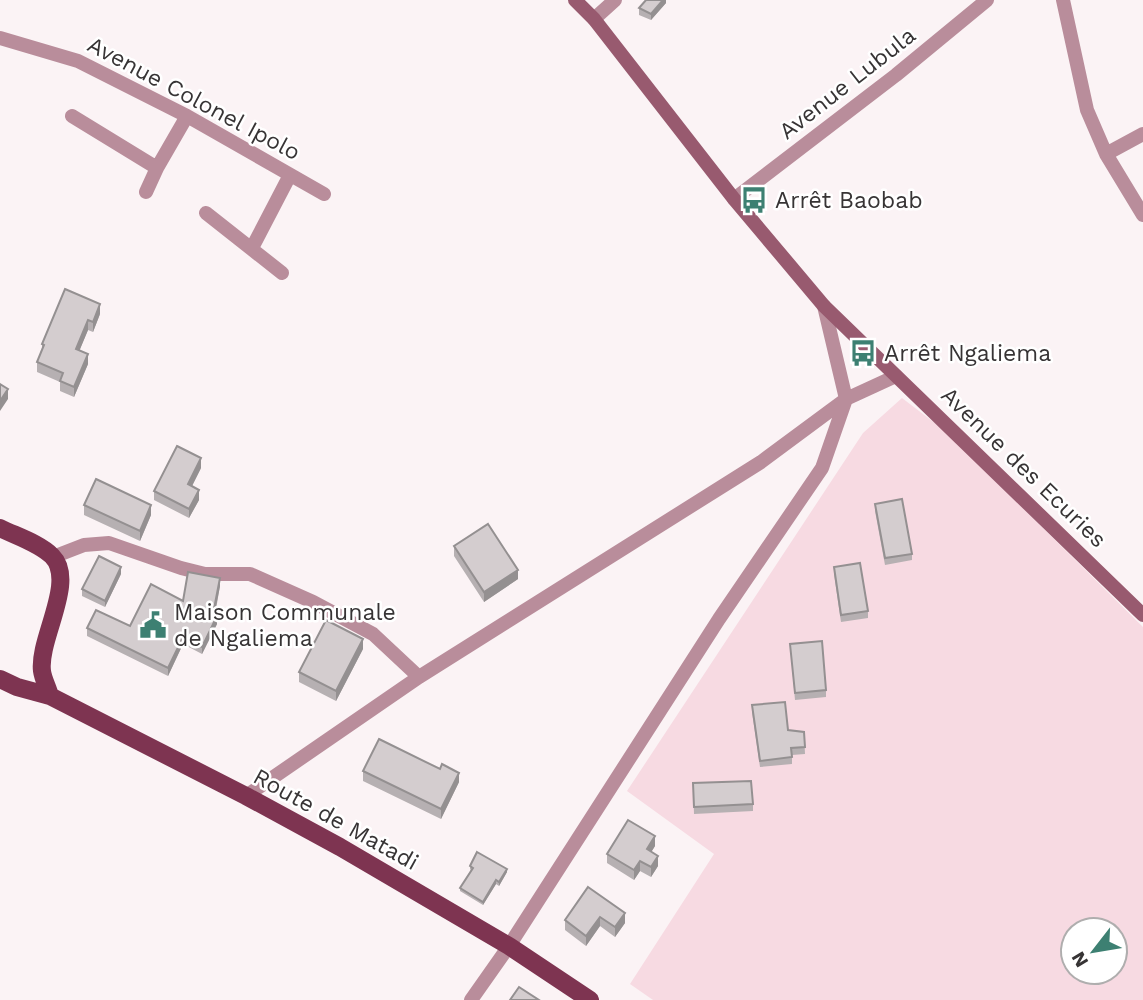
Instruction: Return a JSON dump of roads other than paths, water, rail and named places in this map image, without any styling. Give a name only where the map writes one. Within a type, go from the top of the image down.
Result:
[{"type":"main road","points":[[0,528],[41,548],[53,557],[60,569],[61,583],[44,645],[42,671],[50,696]]},
{"type":"main road","name":"Route de Matadi","points":[[0,678],[17,687],[50,696],[340,847],[509,946],[590,1000]]},
{"type":"street","name":"Avenue des Ecuries","points":[[575,0],[594,19],[734,199],[824,306],[1143,615]]},
{"type":"street","points":[[594,19],[615,0]]},
{"type":"street","name":"Avenue Lubula","points":[[734,199],[896,75],[987,0]]},
{"type":"street","points":[[1063,0],[1087,110],[1106,154],[1143,215]]},
{"type":"street","name":"Avenue Colonel Ipolo","points":[[0,38],[78,61],[187,116],[324,194]]},
{"type":"street","points":[[72,116],[157,168]]},
{"type":"street","points":[[146,192],[187,116]]},
{"type":"street","points":[[1106,154],[1143,134]]},
{"type":"street","points":[[252,248],[290,175]]},
{"type":"street","points":[[206,213],[282,273]]},
{"type":"street","points":[[471,1000],[509,946],[719,619],[822,468],[846,400],[824,306]]},
{"type":"street","points":[[246,796],[419,677],[761,462],[846,400],[896,376]]},
{"type":"street","points":[[53,557],[84,545],[109,543],[205,574],[250,574],[313,602],[373,634],[419,677]]},
{"type":"place","name":"Arrêt Baobab","points":[[754,200]]},
{"type":"place","name":"Arrêt Ngaliema","points":[[863,353]]},
{"type":"place","name":"Maison Communale de Ngaliema","points":[[153,625]]}]
